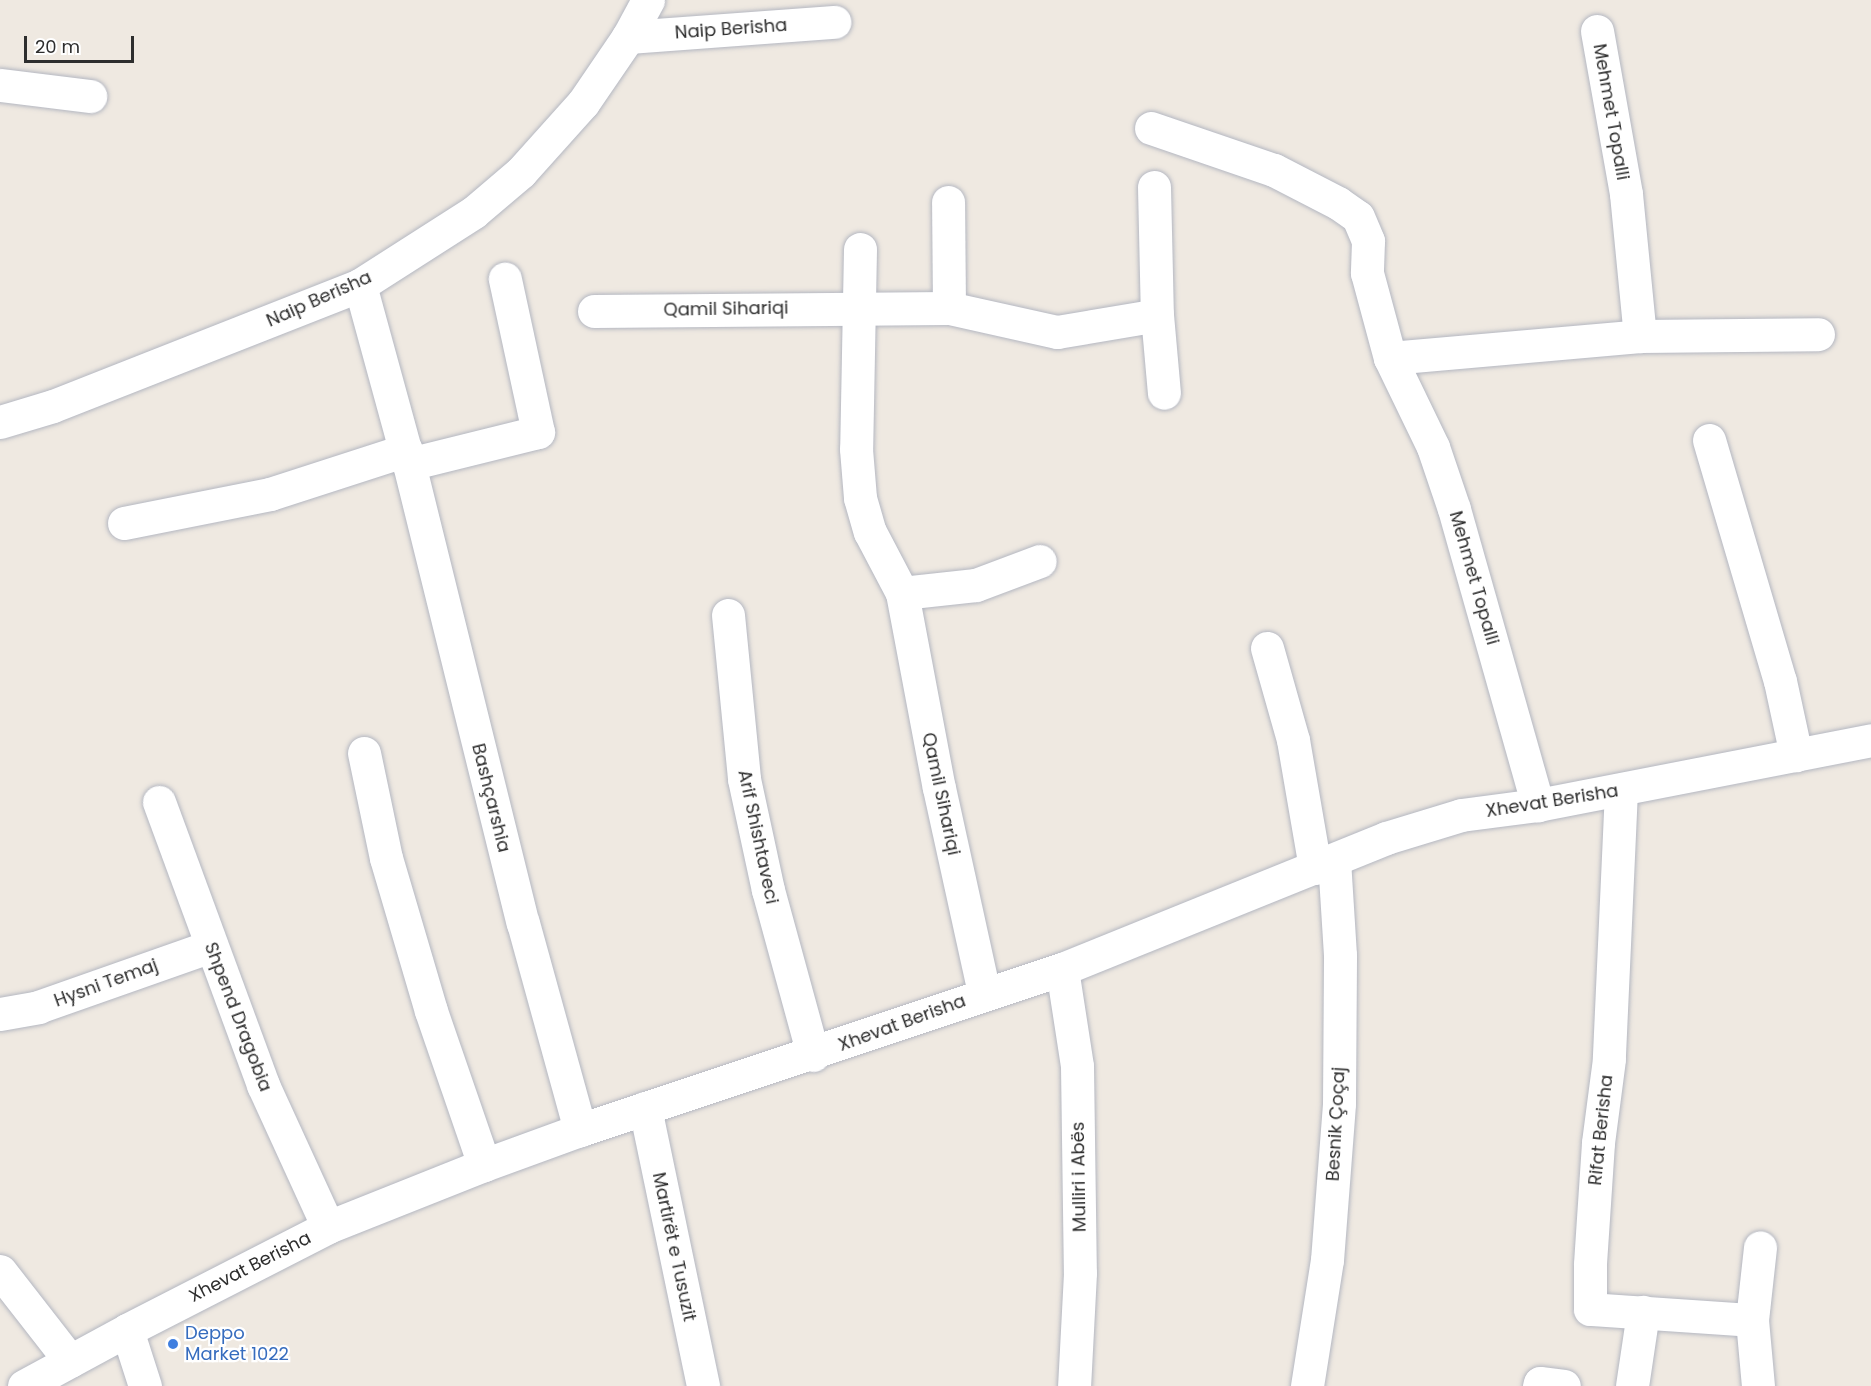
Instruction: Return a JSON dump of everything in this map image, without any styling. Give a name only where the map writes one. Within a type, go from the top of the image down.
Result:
[{"type":"street","name":"Naip Berisha","points":[[0,422],[64,402],[360,285],[474,212],[520,172],[583,103],[628,37],[648,0]]},
{"type":"street","name":"Naip Berisha","points":[[628,37],[834,22]]},
{"type":"street","name":"Mehmet Topalli","points":[[1596,32],[1626,194],[1640,336]]},
{"type":"street","points":[[0,85],[90,96]]},
{"type":"street","name":"Mehmet Topalli","points":[[1151,128],[1274,170],[1338,203],[1358,217],[1368,241],[1367,273],[1390,358],[1433,447],[1454,509],[1538,805]]},
{"type":"street","points":[[1154,187],[1157,315],[1164,393]]},
{"type":"street","points":[[948,202],[949,308]]},
{"type":"street","name":"Qamil Sihariqi","points":[[860,249],[856,449],[860,498],[870,532],[902,593],[939,788],[984,993]]},
{"type":"street","points":[[123,523],[270,494],[408,457],[538,432],[505,279]]},
{"type":"street","name":"Bashçarshia","points":[[360,285],[408,457],[520,911],[580,1130]]},
{"type":"street","name":"Qamil Sihariqi","points":[[594,311],[949,308],[1057,332],[1157,315]]},
{"type":"street","points":[[1390,358],[1640,336],[1818,334]]},
{"type":"street","points":[[1709,440],[1780,681],[1796,755]]},
{"type":"street","points":[[902,593],[976,585],[1040,561]]},
{"type":"street","name":"Arif Shishtaveci","points":[[728,615],[744,779],[768,890],[813,1054]]},
{"type":"street","points":[[1267,648],[1324,864]]},
{"type":"street","name":"Xhevat Berisha","points":[[24,1386],[127,1330],[328,1227],[484,1165],[580,1130],[813,1054],[984,993],[1062,969],[1386,838],[1461,815],[1538,805],[1620,790],[1871,740]]},
{"type":"street","points":[[364,753],[389,869],[431,1011],[484,1165]]},
{"type":"street","name":"Rifat Berisha","points":[[1620,790],[1609,1059],[1598,1143],[1590,1265],[1590,1308],[1752,1320]]},
{"type":"street","name":"Shpend Dragobia","points":[[159,802],[263,1085],[328,1227]]},
{"type":"street","name":"Besnik Çoçaj","points":[[1307,1386],[1327,1260],[1339,1103],[1340,955],[1324,864]]},
{"type":"street","name":"Hysni Temaj","points":[[0,1014],[38,1008],[211,946]]},
{"type":"street","name":"Mulliri i Abës","points":[[1062,969],[1077,1066],[1080,1273],[1074,1386]]},
{"type":"street","name":"Martirët e Tusuzit","points":[[645,1108],[703,1386]]},
{"type":"street","points":[[1758,1386],[1752,1320],[1760,1247]]},
{"type":"street","points":[[0,1271],[70,1361]]},
{"type":"street","points":[[1632,1386],[1643,1312]]},
{"type":"street","points":[[127,1330],[145,1386]]},
{"type":"street","points":[[1539,1386],[1540,1383],[1564,1386]]},
{"type":"place","name":"Deppo Market 1022","points":[[173,1344]]}]
